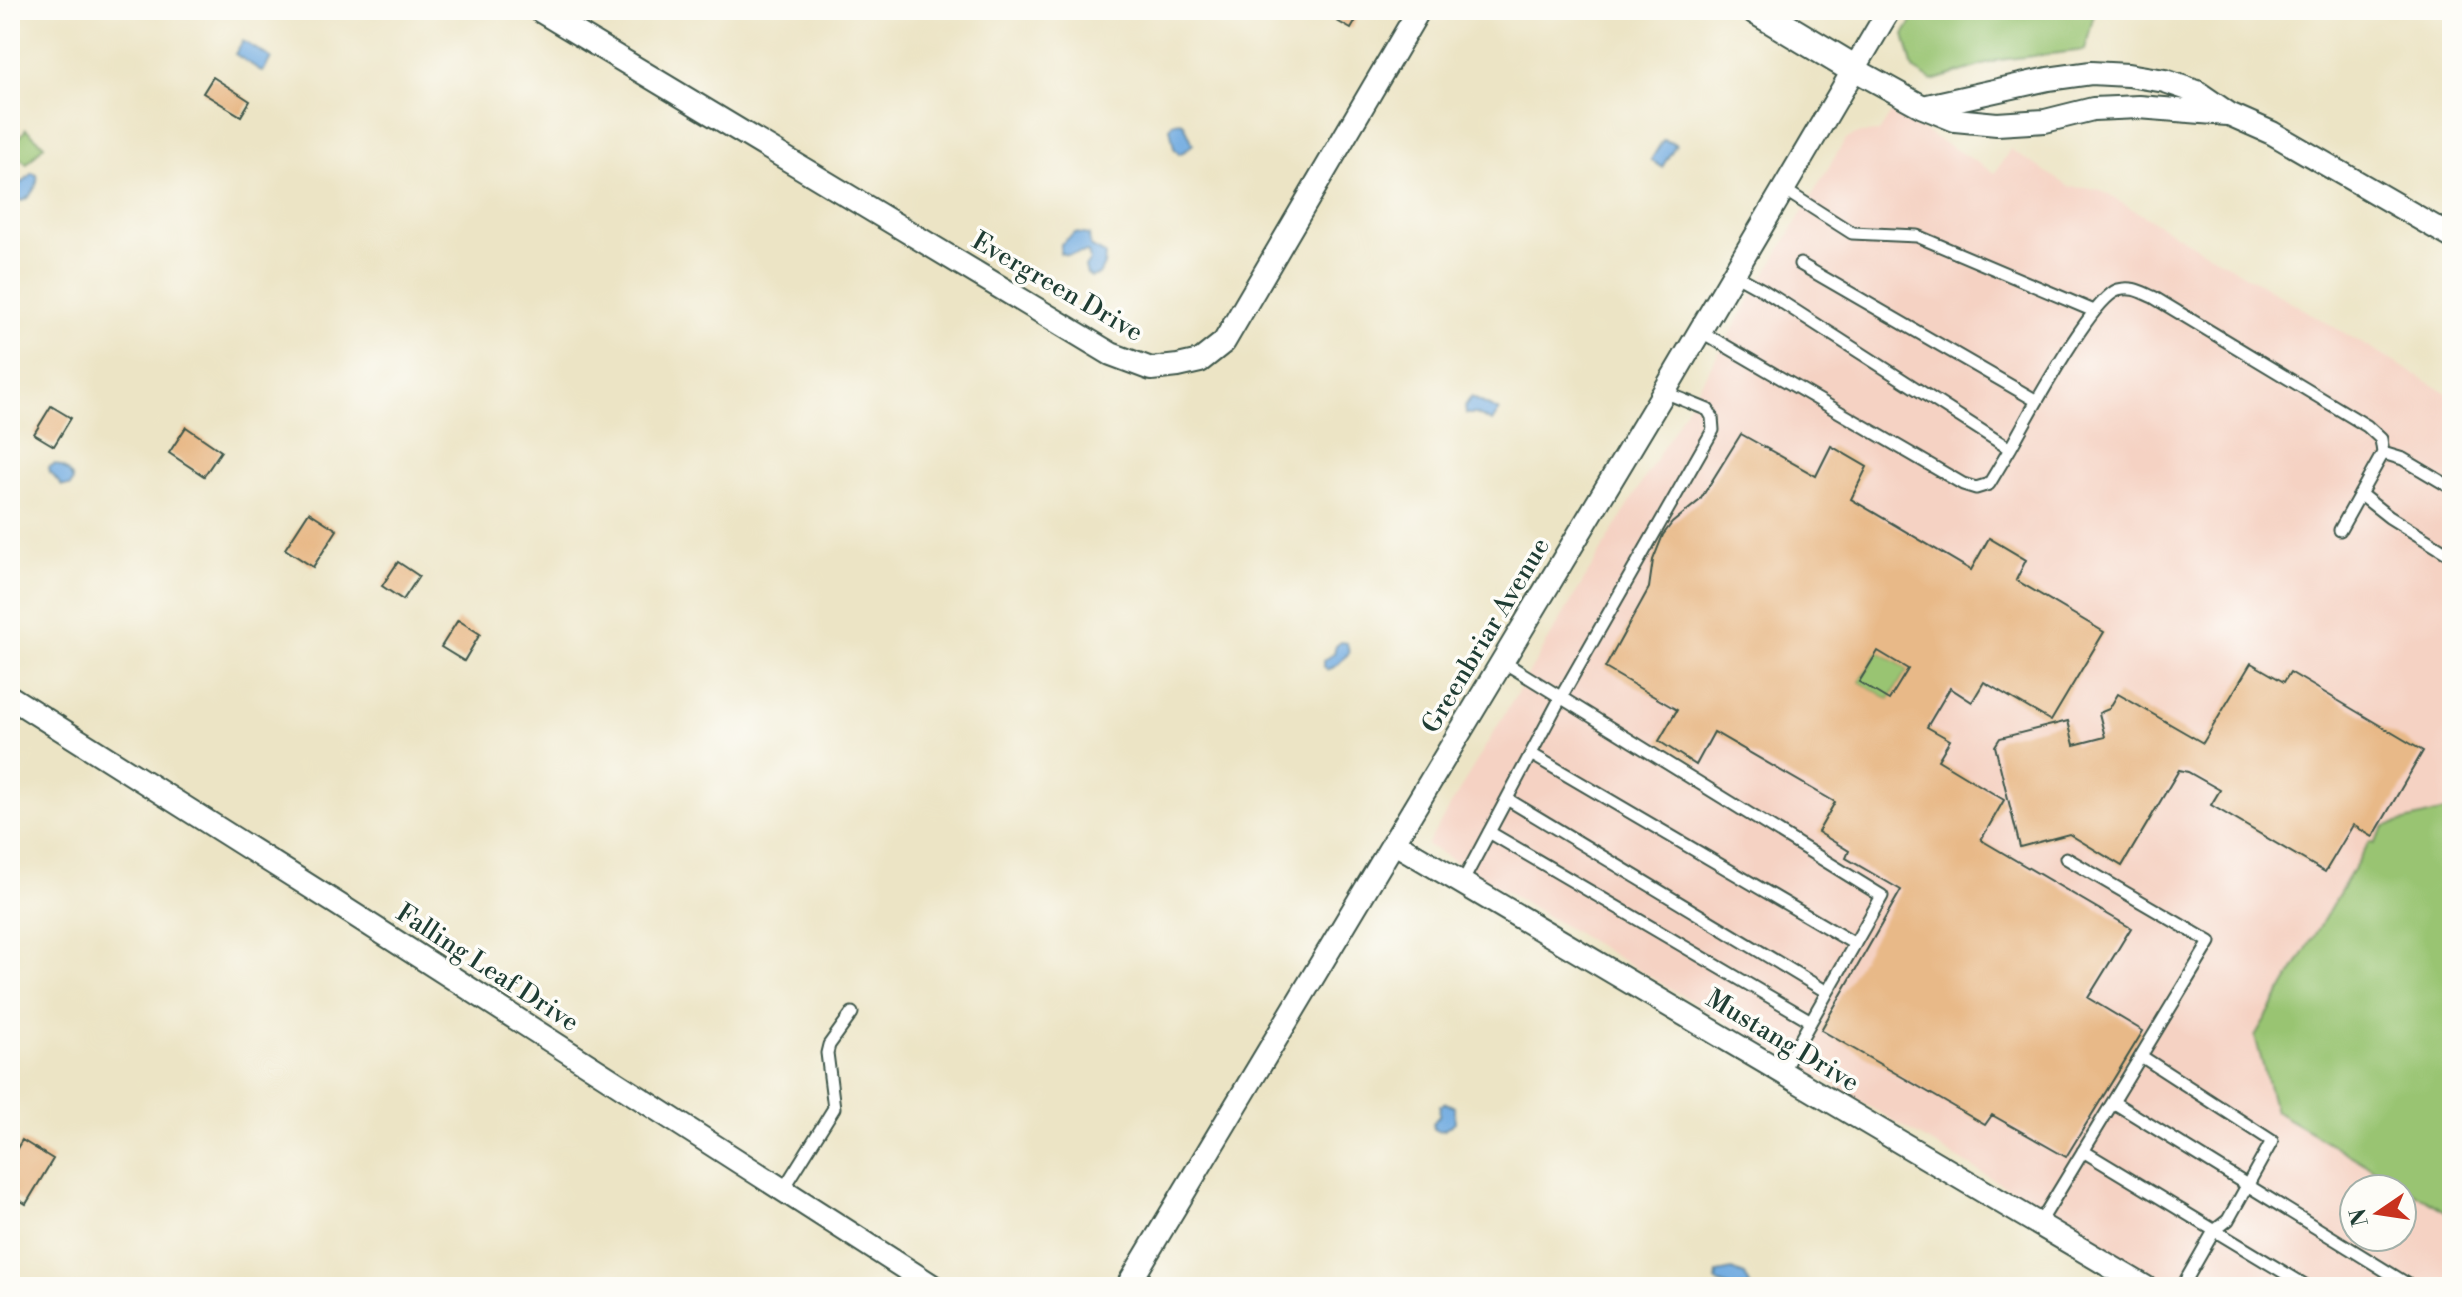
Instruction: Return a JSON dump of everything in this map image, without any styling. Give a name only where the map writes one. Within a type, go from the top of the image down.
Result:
[{"type":"street","name":"Evergreen Drive","points":[[539,10],[1111,354],[1151,369],[1200,361],[1224,342],[1419,10]]},
{"type":"street","points":[[1756,10],[1854,69],[1923,107],[1955,120],[1997,124],[2045,121],[2093,109],[2139,107],[2229,114]]},
{"type":"street","name":"Greenbriar Avenue","points":[[1127,1287],[1664,392],[1889,10]]},
{"type":"street","points":[[1923,107],[2048,79],[2091,73],[2165,81],[2197,92],[2229,114],[2272,133],[2452,237]]},
{"type":"street","name":"Falling Leaf Drive","points":[[10,697],[934,1287]]},
{"type":"street","name":"Mustang Drive","points":[[1393,842],[2145,1287]]},
{"type":"lane","points":[[1783,189],[1852,233],[1917,236],[2094,311]]},
{"type":"lane","points":[[1800,264],[2037,401]]},
{"type":"lane","points":[[1734,274],[2010,449]]},
{"type":"lane","points":[[1700,331],[1963,484],[1976,488],[1989,484],[2094,311],[2107,296],[2117,290],[2132,288],[2153,297],[2367,426],[2381,439],[2383,453],[2340,530]]},
{"type":"lane","points":[[1462,883],[1561,697],[1713,430],[1708,410],[1664,392]]},
{"type":"lane","points":[[2383,453],[2403,459],[2452,488]]},
{"type":"lane","points":[[2360,494],[2389,517],[2452,556]]},
{"type":"lane","points":[[1502,660],[1882,896],[1782,1072]]},
{"type":"lane","points":[[1531,754],[1855,944]]},
{"type":"lane","points":[[1507,799],[1827,992]]},
{"type":"lane","points":[[1489,832],[1811,1021]]},
{"type":"lane","points":[[2039,1224],[2210,942],[2066,858]]},
{"type":"lane","points":[[783,1190],[834,1108],[827,1053],[829,1045],[852,1013]]},
{"type":"lane","points":[[2141,1056],[2272,1141],[2228,1220],[2214,1231],[2182,1287]]},
{"type":"lane","points":[[2113,1102],[2412,1287]]},
{"type":"lane","points":[[2083,1151],[2308,1287]]},
{"type":"shaded area","points":[[1892,112],[1995,173],[2010,149],[2070,187],[2098,189],[2452,396],[2452,1287],[2175,1287],[1427,845],[1845,140],[1860,133],[1879,132]]},
{"type":"green space","points":[[1919,10],[2095,10],[2085,50],[1999,60],[1932,81],[1913,69],[1904,35]]},
{"type":"green space","points":[[26,129],[44,145],[27,164],[10,150]]},
{"type":"green space","points":[[1878,651],[1908,669],[1889,700],[1859,682]]},
{"type":"green space","points":[[2452,809],[2452,1215],[2418,1195],[2418,1173],[2381,1173],[2275,1111],[2255,1036],[2370,841],[2374,843],[2385,826]]},
{"type":"water","points":[[243,41],[271,58],[263,72],[235,54]]},
{"type":"water","points":[[1173,123],[1184,124],[1193,144],[1179,154],[1174,148],[1170,128]]},
{"type":"water","points":[[1663,140],[1676,144],[1662,167],[1651,160]]},
{"type":"water","points":[[32,173],[37,175],[35,187],[21,201],[10,190],[10,181],[22,183]]},
{"type":"water","points":[[1075,233],[1089,235],[1090,246],[1105,254],[1099,275],[1091,277],[1087,274],[1088,252],[1060,253],[1061,244]]},
{"type":"water","points":[[1471,397],[1499,411],[1492,422],[1476,414],[1466,414],[1465,406]]},
{"type":"water","points":[[55,464],[71,475],[73,481],[70,486],[62,486],[50,472],[49,467]]},
{"type":"water","points":[[1341,642],[1347,643],[1349,653],[1328,670],[1324,667],[1324,661]]},
{"type":"water","points":[[1446,1103],[1454,1107],[1455,1122],[1437,1131],[1433,1123],[1439,1116],[1440,1106]]},
{"type":"water","points":[[1732,1270],[1745,1275],[1751,1287],[1731,1287],[1716,1282],[1717,1273]]},
{"type":"building","points":[[1318,10],[1362,10],[1351,29]]},
{"type":"building","points":[[213,77],[250,101],[241,116],[203,93]]},
{"type":"building","points":[[51,406],[71,418],[54,446],[34,434]]},
{"type":"building","points":[[186,427],[221,451],[204,476],[169,453]]},
{"type":"building","points":[[1741,434],[1816,476],[1831,446],[1867,467],[1851,499],[1971,570],[1989,538],[2026,560],[2016,580],[2104,632],[2051,721],[1984,682],[1972,702],[1950,688],[1927,727],[1950,740],[1938,760],[2004,800],[1981,840],[2131,928],[2088,998],[2143,1031],[2066,1157],[1992,1115],[1985,1125],[1821,1030],[1901,890],[1846,858],[1849,851],[1818,832],[1835,802],[1714,732],[1696,765],[1659,741],[1677,710],[1605,668],[1649,588],[1653,560],[1663,535],[1672,523],[1700,500]],"holes":[[[1878,651],[1908,669],[1889,700],[1859,682]]]},
{"type":"building","points":[[309,512],[337,530],[313,567],[285,549]]},
{"type":"building","points":[[398,562],[419,576],[403,600],[382,586]]},
{"type":"building","points":[[458,620],[480,634],[464,661],[441,647]]},
{"type":"building","points":[[2251,663],[2284,682],[2290,672],[2423,751],[2373,837],[2353,825],[2325,872],[2211,805],[2220,790],[2179,770],[2122,866],[2069,834],[2020,847],[1995,746],[2000,738],[2068,721],[2074,745],[2105,737],[2099,713],[2109,709],[2118,694],[2203,743]]},
{"type":"building","points":[[22,1140],[53,1159],[26,1204],[10,1194],[10,1160]]}]
